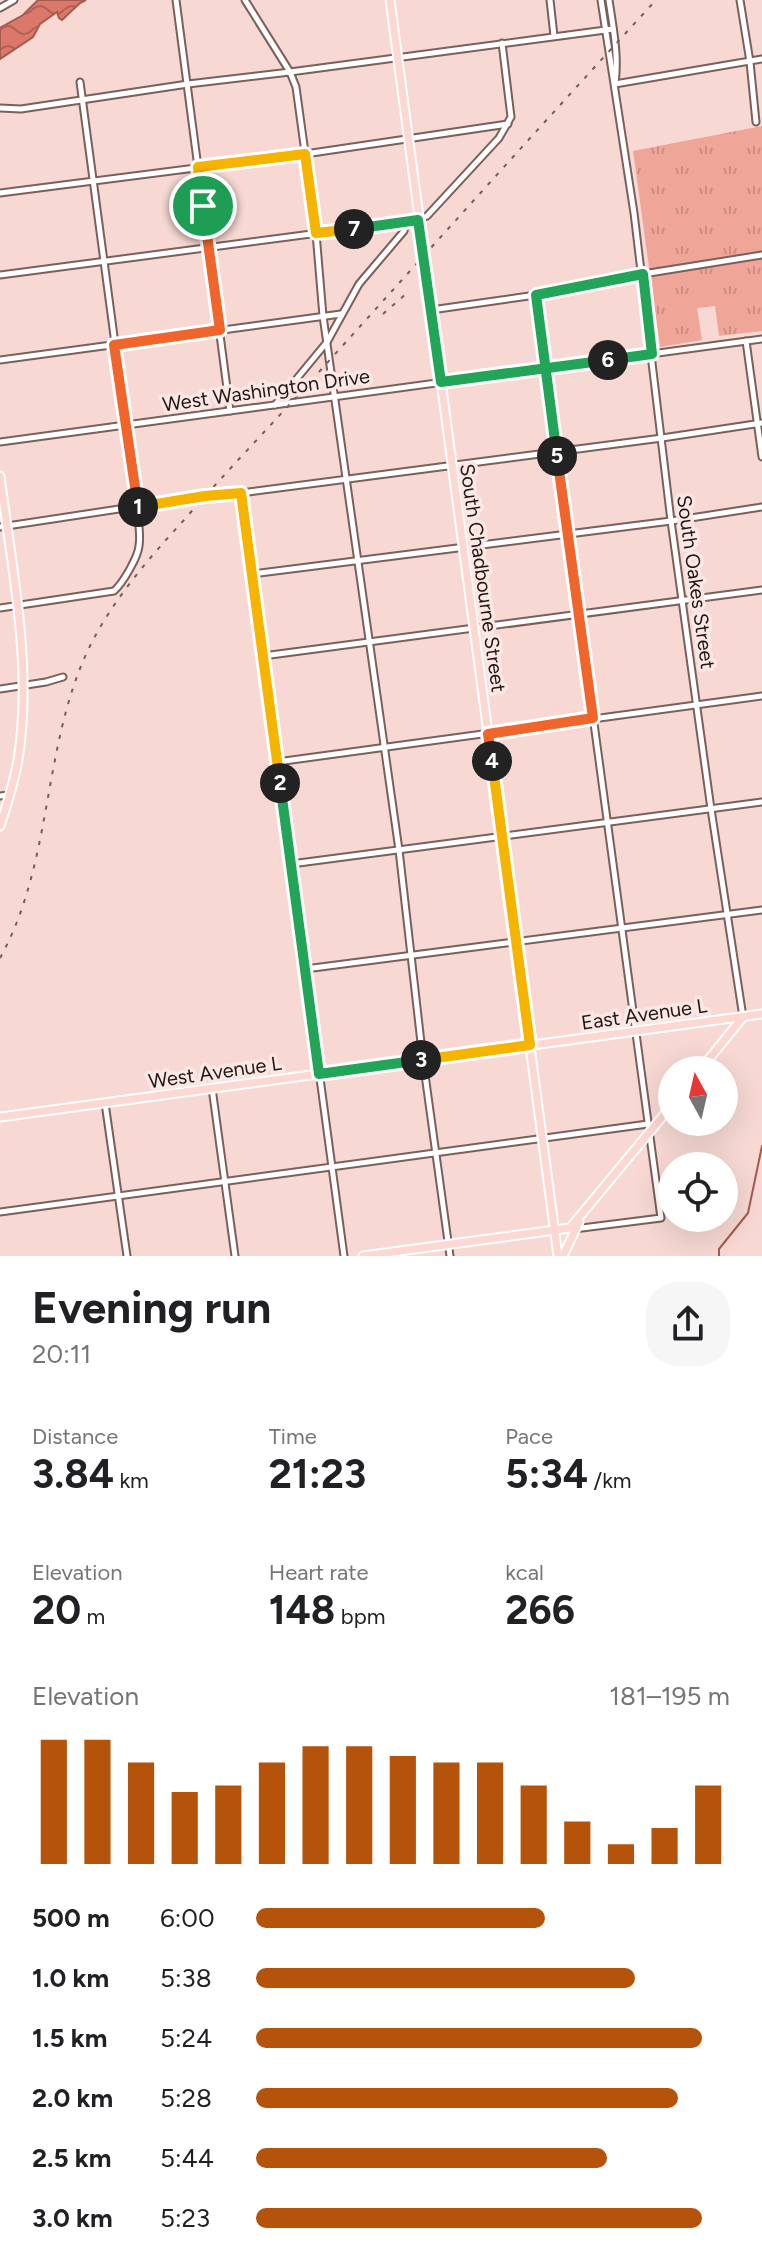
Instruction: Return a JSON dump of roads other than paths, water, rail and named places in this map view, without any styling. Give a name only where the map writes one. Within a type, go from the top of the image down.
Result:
[{"type":"main road","name":"South Chadbourne Street","points":[[390,0],[554,1231],[560,1256]]},
{"type":"main road","points":[[0,476],[3,527],[22,642],[24,686],[18,762],[4,795],[0,826]]},
{"type":"main road","name":"East Avenue L","points":[[530,1045],[762,1014]]},
{"type":"main road","points":[[711,1056],[743,1017]]},
{"type":"main road","name":"West Avenue L","points":[[0,1117],[530,1045]]},
{"type":"main road","points":[[363,1256],[570,1228],[658,1122]]},
{"type":"main road","points":[[560,1256],[581,1215]]},
{"type":"street","points":[[0,8],[14,0]]},
{"type":"street","points":[[176,0],[230,411]]},
{"type":"street","points":[[245,0],[290,72],[296,87],[316,233],[323,316],[371,641],[450,1256]]},
{"type":"street","points":[[550,0],[554,36]]},
{"type":"street","name":"South Oakes Street","points":[[601,0],[643,274],[671,521],[743,1017]]},
{"type":"street","name":"South Oakes Street","points":[[609,0],[617,72],[615,84]]},
{"type":"street","points":[[740,0],[756,122]]},
{"type":"street","points":[[0,108],[21,109],[188,84],[613,29]]},
{"type":"street","points":[[0,275],[406,223],[427,216],[499,138],[508,124],[510,103],[502,43]]},
{"type":"street","points":[[615,84],[762,59]]},
{"type":"street","points":[[0,608],[114,591],[140,545],[80,82]]},
{"type":"street","points":[[0,193],[305,154],[508,124]]},
{"type":"street","points":[[275,405],[327,342],[359,284],[404,231],[406,223]]},
{"type":"street","points":[[431,310],[536,295],[762,255]]},
{"type":"street","points":[[536,295],[661,1218],[565,1230]]},
{"type":"street","points":[[0,360],[341,314]]},
{"type":"street","name":"West Washington Drive","points":[[0,442],[762,339]]},
{"type":"street","points":[[746,341],[760,423],[762,457]]},
{"type":"street","points":[[3,527],[205,496],[452,466],[760,423]]},
{"type":"street","points":[[241,493],[344,1256]]},
{"type":"street","points":[[252,574],[762,507]]},
{"type":"street","points":[[263,656],[762,590]]},
{"type":"street","points":[[0,689],[63,677]]},
{"type":"street","points":[[277,762],[762,696]]},
{"type":"street","points":[[291,864],[762,802]]},
{"type":"street","points":[[305,969],[762,910]]},
{"type":"street","points":[[212,1088],[235,1256]]},
{"type":"street","points":[[105,1103],[127,1256]]},
{"type":"street","points":[[0,1212],[648,1124]]},
{"type":"water","points":[[38,0],[86,0],[62,20],[57,12],[40,24],[33,37],[0,59],[0,28],[23,15]]},
{"type":"waterway","points":[[719,1256],[719,1249],[748,1213],[762,1146]]},
{"type":"railway","points":[[0,958],[18,920],[30,881],[64,718],[76,678],[93,640],[113,607],[171,534],[656,0]]},
{"type":"railway","points":[[383,314],[407,293]]}]
